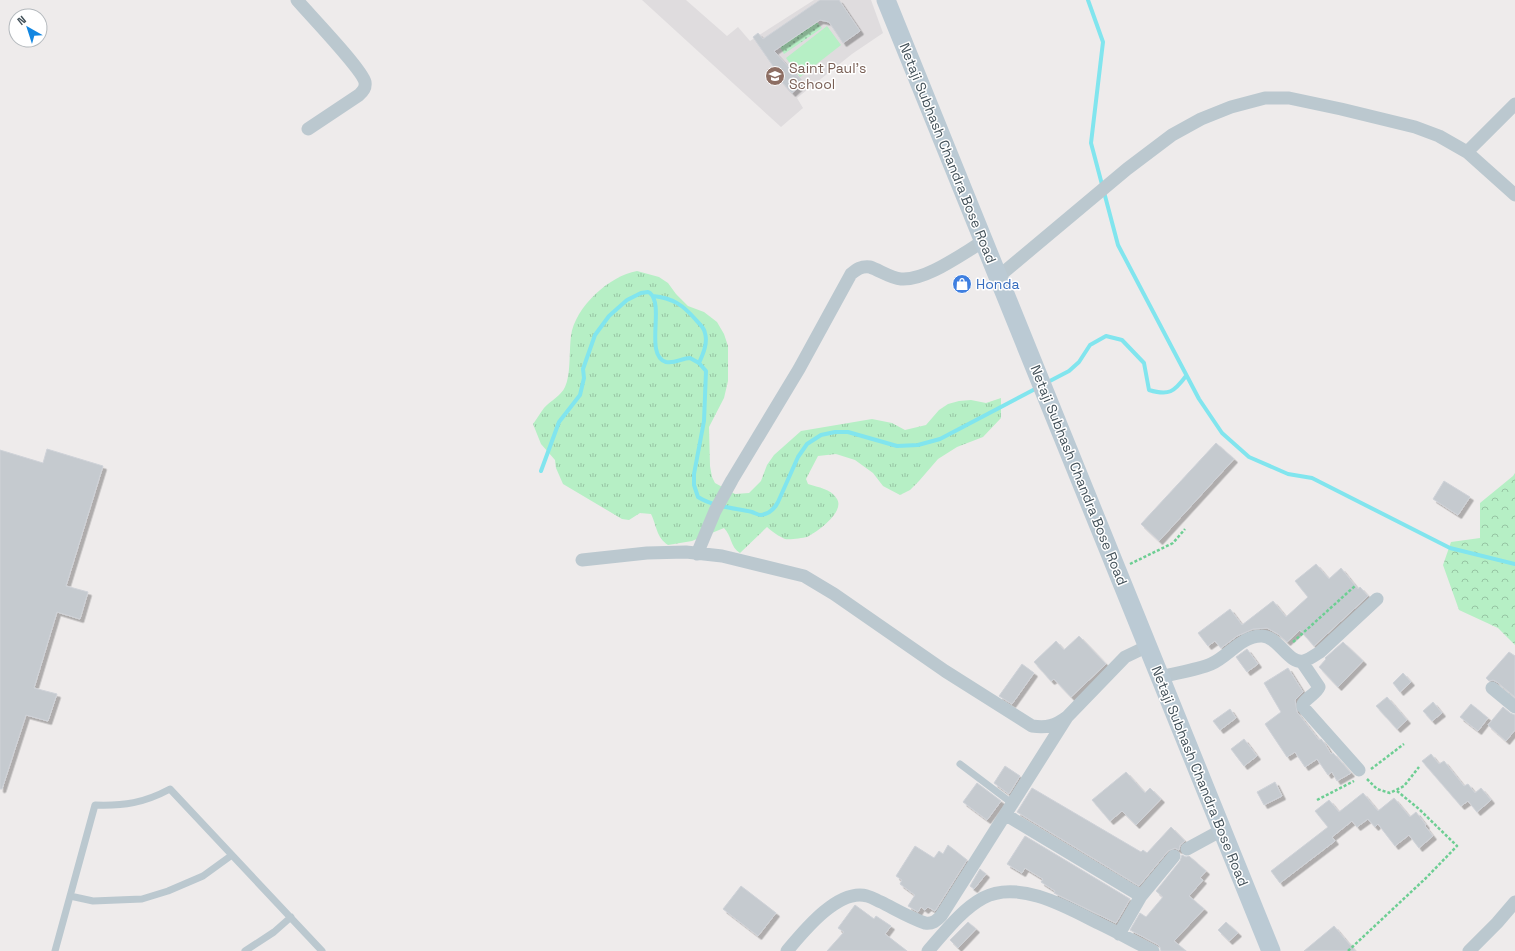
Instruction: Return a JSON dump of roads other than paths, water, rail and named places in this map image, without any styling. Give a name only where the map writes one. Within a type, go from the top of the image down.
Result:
[{"type":"street","points":[[297,0],[356,68],[365,82],[363,91],[359,95],[308,129]]},
{"type":"street","name":"Netaji Subhash Chandra Bose Road","points":[[889,11],[984,241],[1271,951]]},
{"type":"street","points":[[998,277],[1127,169],[1172,135],[1201,119],[1232,107],[1265,98],[1289,98],[1415,127],[1439,136],[1468,152],[1515,195]]},
{"type":"street","points":[[1468,152],[1515,104]]},
{"type":"street","points":[[698,554],[715,511],[799,369],[851,274],[859,267],[865,266],[901,279],[918,277],[933,271],[984,241]]},
{"type":"street","points":[[582,560],[647,553],[686,552],[722,556],[804,576],[834,594],[945,671],[1053,740]]},
{"type":"street","points":[[1302,662],[1310,659],[1320,652],[1377,599]]},
{"type":"street","points":[[1160,677],[1212,664],[1247,640],[1261,636],[1271,638],[1296,660],[1302,662],[1319,687],[1306,699],[1303,707],[1359,770]]},
{"type":"street","points":[[1032,726],[1044,728],[1057,724],[1067,717],[1125,657],[1148,646]]},
{"type":"street","points":[[1492,688],[1515,707]]},
{"type":"street","points":[[787,951],[813,922],[830,907],[843,899],[854,896],[866,896],[925,923],[933,923],[941,916],[1067,717]]},
{"type":"street","points":[[1010,809],[1141,896]]},
{"type":"street","points":[[1187,849],[1222,830]]},
{"type":"street","points":[[1119,934],[1141,896],[1174,856]]},
{"type":"street","points":[[928,951],[952,924],[972,906],[984,898],[996,893],[1008,892],[1037,896],[1063,905],[1153,951]]},
{"type":"street","points":[[1469,951],[1497,923],[1515,902]]},
{"type":"lane","points":[[960,764],[1010,809]]},
{"type":"lane","points":[[55,951],[95,805],[118,806],[136,803],[155,797],[170,789],[322,951]]},
{"type":"lane","points":[[70,896],[93,901],[142,899],[168,891],[203,876],[232,855]]},
{"type":"lane","points":[[245,951],[274,932],[291,917]]},
{"type":"waterway","points":[[1088,0],[1103,42],[1091,143],[1118,245],[1199,399],[1222,433],[1249,457],[1288,474],[1312,478],[1450,548],[1515,564]]},
{"type":"waterway","points":[[541,471],[559,422],[580,395],[584,378],[583,369],[595,335],[609,316],[627,300],[641,293],[648,292],[654,299],[656,308],[655,341],[656,350],[660,358],[666,362],[675,362],[690,358],[699,363],[706,371],[704,421],[694,474],[694,485],[698,497],[724,507],[761,515],[767,513],[778,502],[798,457],[807,444],[821,435],[835,432],[848,432],[897,446],[918,445],[940,439],[1037,388]]},
{"type":"waterway","points":[[653,296],[666,298],[682,306],[703,327],[706,341],[699,363]]},
{"type":"waterway","points":[[1046,383],[1069,371],[1079,362],[1090,345],[1106,336],[1122,340],[1144,363],[1149,390],[1162,393],[1170,391],[1178,386],[1186,376]]},
{"type":"place","name":"Saint Paul's School","points":[[775,76]]},
{"type":"place","name":"Honda","points":[[962,284]]}]
